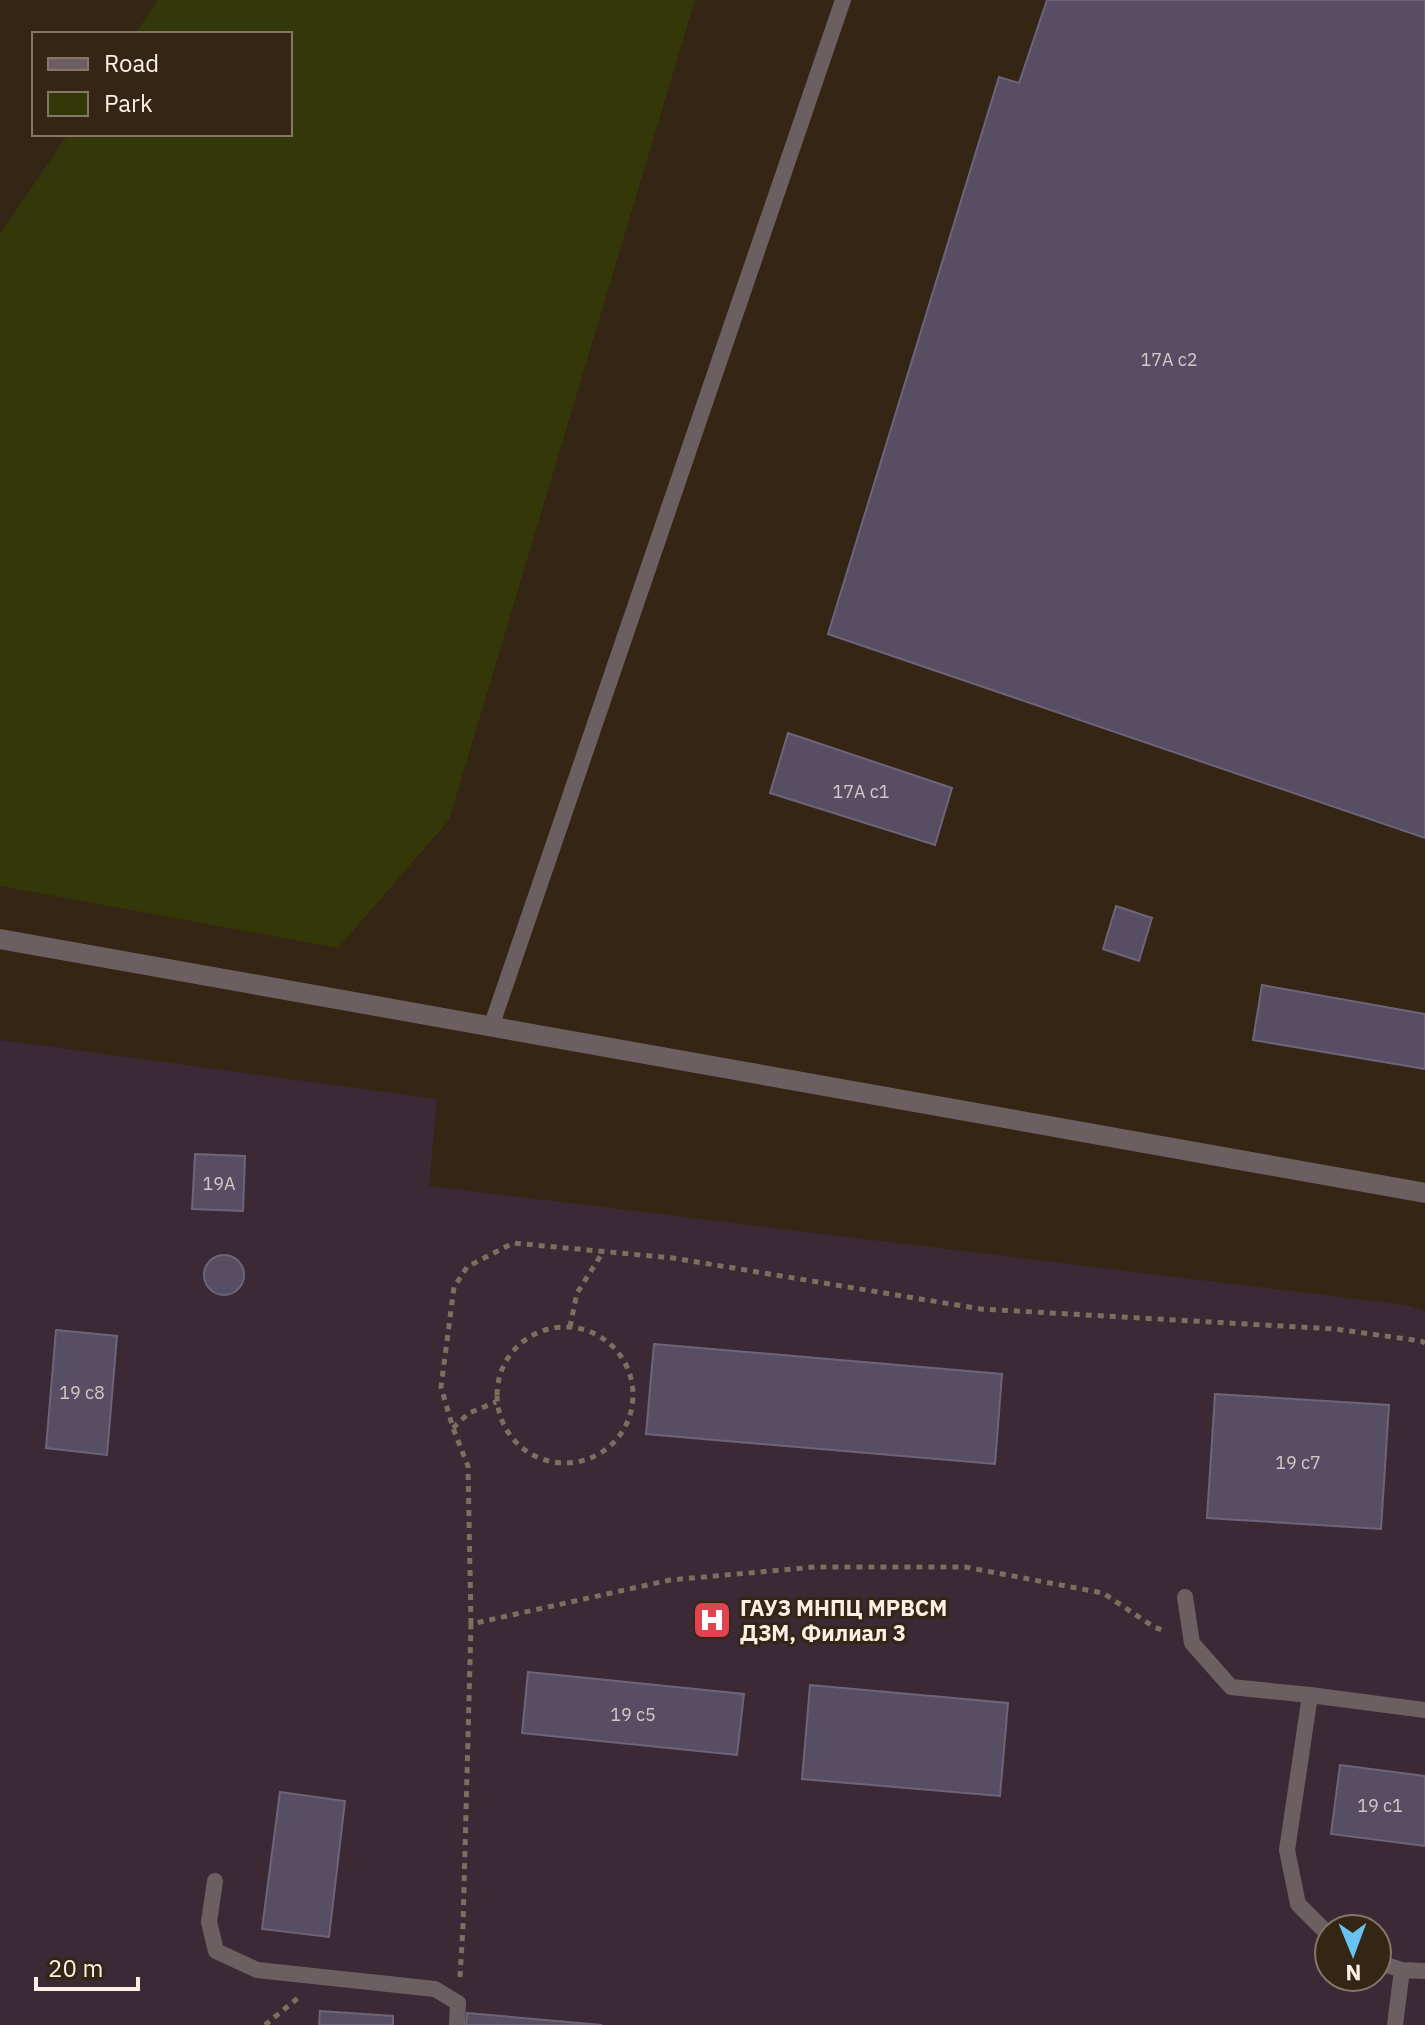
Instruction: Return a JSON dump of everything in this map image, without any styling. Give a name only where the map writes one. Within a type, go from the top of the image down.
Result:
[{"type":"street","points":[[0,939],[1425,1193]]},
{"type":"lane","points":[[491,1027],[843,0]]},
{"type":"lane","points":[[1185,1597],[1192,1643],[1231,1687],[1425,1710]]},
{"type":"lane","points":[[1310,1695],[1287,1850],[1298,1904],[1313,1919]]},
{"type":"lane","points":[[215,1881],[209,1922],[216,1951],[257,1970],[435,1989],[458,2003],[457,2025]]},
{"type":"lane","points":[[1393,1967],[1425,1971]]},
{"type":"lane","points":[[1395,2025],[1402,1970]]},
{"type":"path","points":[[458,2003],[471,1624],[468,1466],[441,1387],[454,1287],[467,1267],[513,1243],[673,1258],[981,1309],[1335,1329],[1425,1343]]},
{"type":"path","points":[[570,1327],[577,1293],[604,1252]]},
{"type":"path","points":[[570,1327],[596,1334],[618,1351],[631,1375],[634,1402],[626,1428],[609,1449],[583,1462],[553,1463],[526,1452],[505,1430],[496,1402],[498,1379],[508,1356],[525,1339],[546,1329],[570,1327]]},
{"type":"path","points":[[453,1428],[469,1413],[496,1402]]},
{"type":"path","points":[[471,1624],[670,1580],[815,1567],[965,1567],[1103,1593],[1154,1627],[1192,1643]]},
{"type":"shaded area","name":"ГАУЗ МНПЦ МРВСМ ДЗМ, Филиал 3","points":[[0,1040],[437,1099],[429,1186],[1406,1305],[1425,1311],[1425,2025],[0,2025]]},
{"type":"green space","points":[[158,0],[695,0],[449,820],[338,948],[0,886],[0,234],[67,136],[292,136],[292,32],[136,32]]},
{"type":"building","points":[[1047,0],[1425,0],[1425,838],[828,634],[999,77],[1019,83]]},
{"type":"building","points":[[788,733],[952,788],[935,845],[770,793]]},
{"type":"building","points":[[1116,906],[1152,918],[1139,961],[1103,949]]},
{"type":"building","points":[[1262,985],[1425,1014],[1425,1069],[1253,1040]]},
{"type":"building","points":[[195,1154],[245,1156],[243,1211],[192,1209]]},
{"type":"building","points":[[224,1255],[238,1261],[244,1275],[238,1289],[224,1295],[210,1289],[204,1275],[210,1261]]},
{"type":"building","points":[[56,1330],[117,1336],[107,1455],[46,1448]]},
{"type":"building","points":[[654,1344],[1002,1374],[995,1464],[646,1434]]},
{"type":"building","points":[[1215,1394],[1389,1405],[1381,1529],[1207,1518]]},
{"type":"building","points":[[528,1672],[744,1694],[737,1755],[522,1733]]},
{"type":"building","points":[[810,1685],[1008,1703],[1000,1796],[802,1779]]},
{"type":"building","points":[[1340,1765],[1425,1776],[1425,1846],[1331,1834]]},
{"type":"building","points":[[280,1792],[345,1801],[329,1937],[262,1929]]},
{"type":"building","points":[[320,2011],[393,2016],[393,2025],[319,2025]]},
{"type":"building","points":[[467,2013],[602,2025],[466,2025]]},
{"type":"place","name":"ГАУЗ МНПЦ МРВСМ ДЗМ, Филиал 3","points":[[712,1620]]}]
